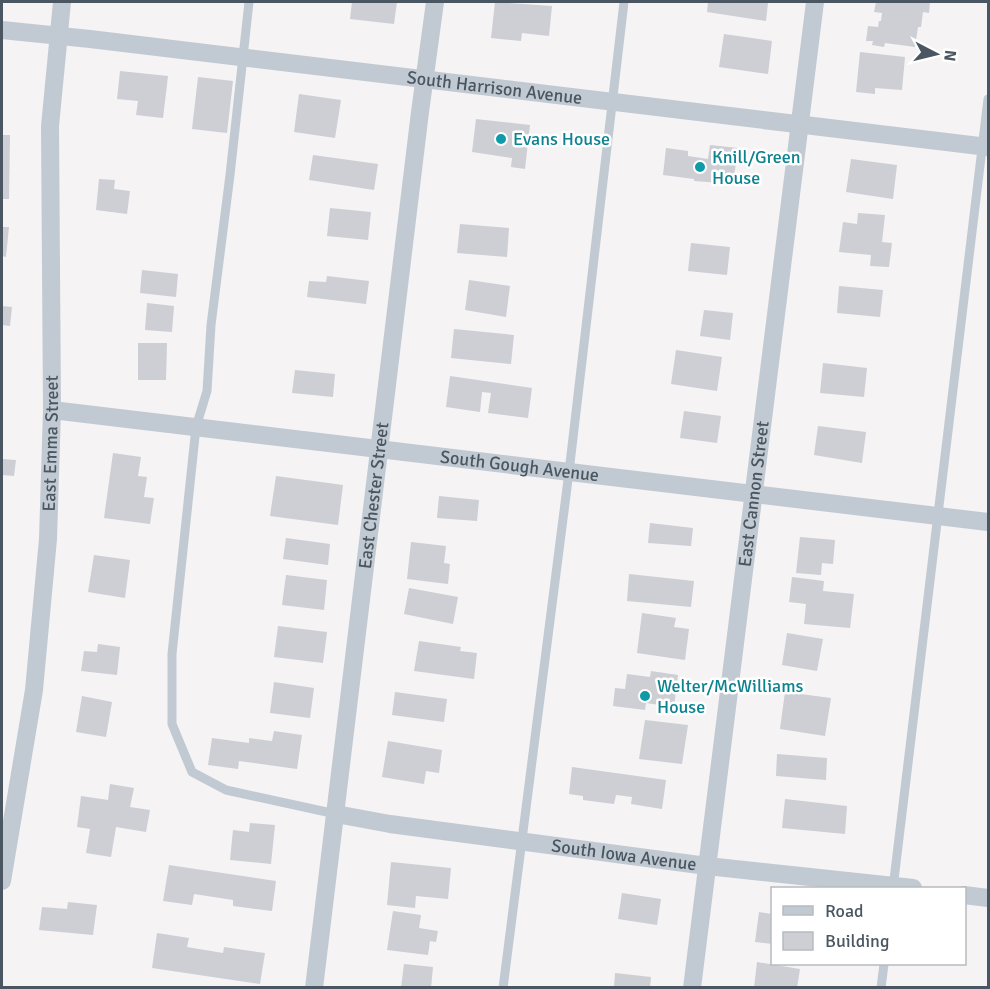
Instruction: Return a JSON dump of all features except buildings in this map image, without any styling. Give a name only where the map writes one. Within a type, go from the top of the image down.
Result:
[{"type":"street","name":"East Emma Street","points":[[2,881],[34,690],[48,539],[52,410],[50,126],[62,2]]},
{"type":"street","name":"East Chester Street","points":[[314,987],[435,2]]},
{"type":"street","name":"East Cannon Street","points":[[692,987],[815,2]]},
{"type":"street","name":"South Harrison Avenue","points":[[2,30],[986,146]]},
{"type":"street","name":"South Gough Avenue","points":[[52,410],[988,522]]},
{"type":"street","name":"South Iowa Avenue","points":[[336,814],[390,824],[522,842],[893,887]]},
{"type":"street","points":[[966,895],[988,898]]},
{"type":"lane","points":[[249,2],[231,175],[211,325],[207,391],[196,427],[172,654],[172,724],[192,772],[226,790],[336,814]]},
{"type":"lane","points":[[503,987],[569,472],[624,2]]},
{"type":"lane","points":[[893,887],[986,146],[988,99]]},
{"type":"lane","points":[[882,987],[885,965]]},
{"type":"place","name":"Evans House","points":[[501,139]]},
{"type":"place","name":"Knill/Green House","points":[[700,167]]},
{"type":"place","name":"Welter/McWilliams House","points":[[645,696]]}]
